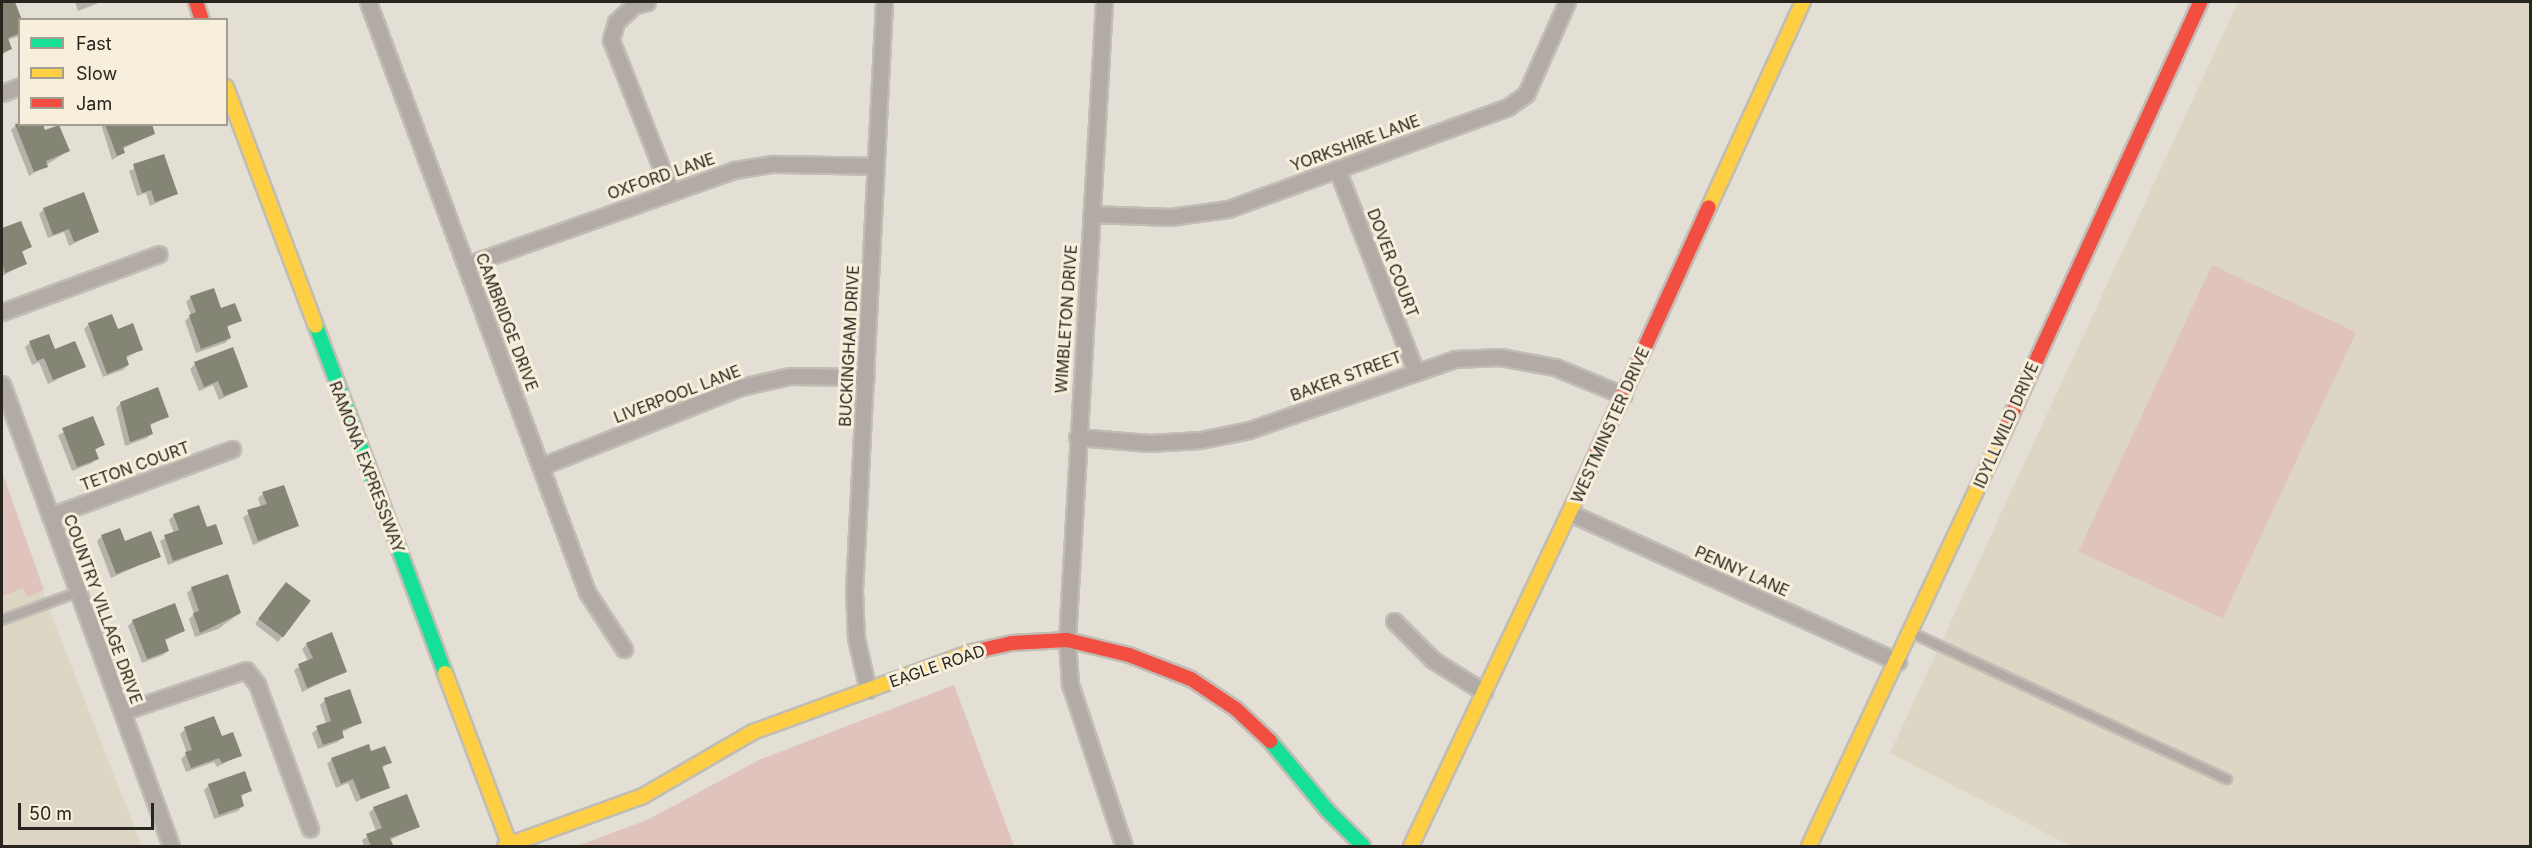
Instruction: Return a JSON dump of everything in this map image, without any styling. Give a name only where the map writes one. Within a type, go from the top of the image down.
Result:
[{"type":"street","points":[[196,2],[201,18]]},
{"type":"street","name":"CAMBRIDGE DRIVE","points":[[368,2],[587,592],[624,649]]},
{"type":"street","points":[[647,2],[633,6],[616,22],[611,40],[670,190]]},
{"type":"street","name":"BUCKINGHAM DRIVE","points":[[868,690],[856,638],[854,591],[884,2]]},
{"type":"street","name":"WIMBLETON DRIVE","points":[[1104,2],[1067,640],[1070,684],[1124,846]]},
{"type":"street","name":"YORKSHIRE LANE","points":[[1091,214],[1170,218],[1228,209],[1508,107],[1526,94],[1567,2]]},
{"type":"street","name":"WESTMINSTER DRIVE","points":[[1411,846],[1570,513],[1803,2]]},
{"type":"street","name":"IDYLLWILD DRIVE","points":[[1809,846],[1912,633],[2200,2]]},
{"type":"street","points":[[2,93],[18,87]]},
{"type":"street","name":"RAMONA EXPRESSWAY","points":[[228,92],[508,846]]},
{"type":"street","name":"OXFORD LANE","points":[[466,265],[670,190],[734,170],[773,164],[875,166]]},
{"type":"street","name":"DOVER COURT","points":[[1337,169],[1415,370]]},
{"type":"street","points":[[2,312],[159,254]]},
{"type":"street","name":"BAKER STREET","points":[[1077,437],[1149,443],[1200,440],[1249,430],[1415,370],[1455,359],[1500,357],[1555,367],[1623,395]]},
{"type":"street","name":"LIVERPOOL LANE","points":[[542,466],[741,387],[789,376],[866,377]]},
{"type":"street","name":"COUNTRY VILLAGE DRIVE","points":[[2,384],[171,846]]},
{"type":"street","name":"TETON COURT","points":[[50,516],[232,449]]},
{"type":"street","name":"PENNY LANE","points":[[1570,513],[1898,662]]},
{"type":"street","points":[[1394,621],[1433,660],[1484,692]]},
{"type":"street","name":"EAGLE ROAD","points":[[508,846],[643,796],[753,732],[968,652],[1012,643],[1067,640],[1129,655],[1191,679],[1236,709],[1281,752],[1327,810],[1364,846]]},
{"type":"street","points":[[122,712],[246,670],[257,684],[310,829]]},
{"type":"lane","points":[[2,620],[78,592]]},
{"type":"lane","points":[[1912,633],[2227,779]]},
{"type":"path","points":[[118,846],[123,846]]},
{"type":"shaded area","points":[[2238,2],[2530,2],[2530,846],[2071,846],[1890,753]]},
{"type":"shaded area","points":[[2212,265],[2356,332],[2223,619],[2078,551]]},
{"type":"shaded area","points":[[2,472],[44,590],[27,597],[23,588],[3,596],[2,601]]},
{"type":"shaded area","points":[[2,477],[51,614],[142,846],[2,846]]},
{"type":"shaded area","points":[[954,685],[1014,846],[577,846],[647,820],[759,760]]},
{"type":"building","points":[[2,2],[15,2],[21,18],[18,18],[18,34],[8,38],[12,49],[2,53]]},
{"type":"building","points":[[15,124],[44,126],[45,130],[59,126],[70,151],[46,161],[48,167],[34,172]]},
{"type":"building","points":[[106,126],[153,126],[155,134],[123,147],[125,153],[117,156]]},
{"type":"building","points":[[164,154],[178,194],[155,202],[151,190],[142,193],[133,164]]},
{"type":"building","points":[[84,192],[99,232],[74,242],[69,229],[53,235],[43,208]]},
{"type":"building","points":[[21,221],[32,247],[22,251],[27,264],[5,273],[2,262],[2,228]]},
{"type":"building","points":[[214,288],[221,308],[235,303],[242,321],[227,326],[231,338],[201,349],[189,315],[196,312],[190,296]]},
{"type":"building","points":[[112,314],[118,329],[133,323],[143,350],[126,356],[129,365],[107,374],[88,323]]},
{"type":"building","points":[[49,334],[55,349],[75,341],[86,367],[53,380],[44,358],[37,361],[29,341]]},
{"type":"building","points":[[233,347],[248,387],[224,396],[218,381],[204,387],[194,362]]},
{"type":"building","points":[[158,387],[169,417],[150,424],[153,434],[130,442],[120,402]]},
{"type":"building","points":[[93,416],[105,445],[95,449],[99,459],[77,467],[62,428]]},
{"type":"building","points":[[284,485],[299,526],[258,541],[247,510],[267,504],[262,492]]},
{"type":"building","points":[[199,505],[207,527],[216,524],[223,544],[173,561],[164,535],[179,530],[173,514]]},
{"type":"building","points":[[120,528],[125,541],[151,531],[161,557],[116,574],[101,535]]},
{"type":"building","points":[[228,574],[241,613],[200,633],[193,613],[199,611],[191,587]]},
{"type":"building","points":[[286,582],[311,601],[283,637],[258,619]]},
{"type":"building","points":[[175,603],[185,631],[165,639],[169,651],[147,659],[132,620]]},
{"type":"building","points":[[332,632],[347,672],[307,688],[298,664],[313,658],[306,643]]},
{"type":"building","points":[[350,689],[362,723],[342,730],[344,738],[323,745],[316,726],[331,721],[324,698]]},
{"type":"building","points":[[214,716],[222,736],[233,732],[242,756],[222,763],[219,758],[191,768],[185,752],[192,750],[184,727]]},
{"type":"building","points":[[369,744],[371,751],[385,746],[392,763],[382,766],[390,788],[361,799],[353,779],[341,784],[331,758]]},
{"type":"building","points":[[245,771],[252,791],[241,795],[244,806],[219,815],[208,784]]},
{"type":"building","points":[[407,794],[420,827],[390,838],[393,845],[371,846],[366,834],[382,828],[373,807]]},
{"type":"traffic: fast","points":[[316,326],[445,673]]},
{"type":"traffic: fast","points":[[1270,741],[1327,810],[1363,846]]},
{"type":"traffic: slow","points":[[1709,207],[1803,2]]},
{"type":"traffic: slow","points":[[228,92],[316,326]]},
{"type":"traffic: slow","points":[[1809,846],[2004,431]]},
{"type":"traffic: slow","points":[[1411,846],[1583,483]]},
{"type":"traffic: slow","points":[[505,846],[643,796],[753,732],[972,652]]},
{"type":"traffic: slow","points":[[445,673],[510,846]]},
{"type":"traffic: jam","points":[[196,2],[201,18]]},
{"type":"traffic: jam","points":[[2004,431],[2200,2]]},
{"type":"traffic: jam","points":[[1583,483],[1709,207]]},
{"type":"traffic: jam","points":[[972,652],[1012,643],[1067,640],[1129,655],[1191,679],[1236,709],[1270,741]]}]
